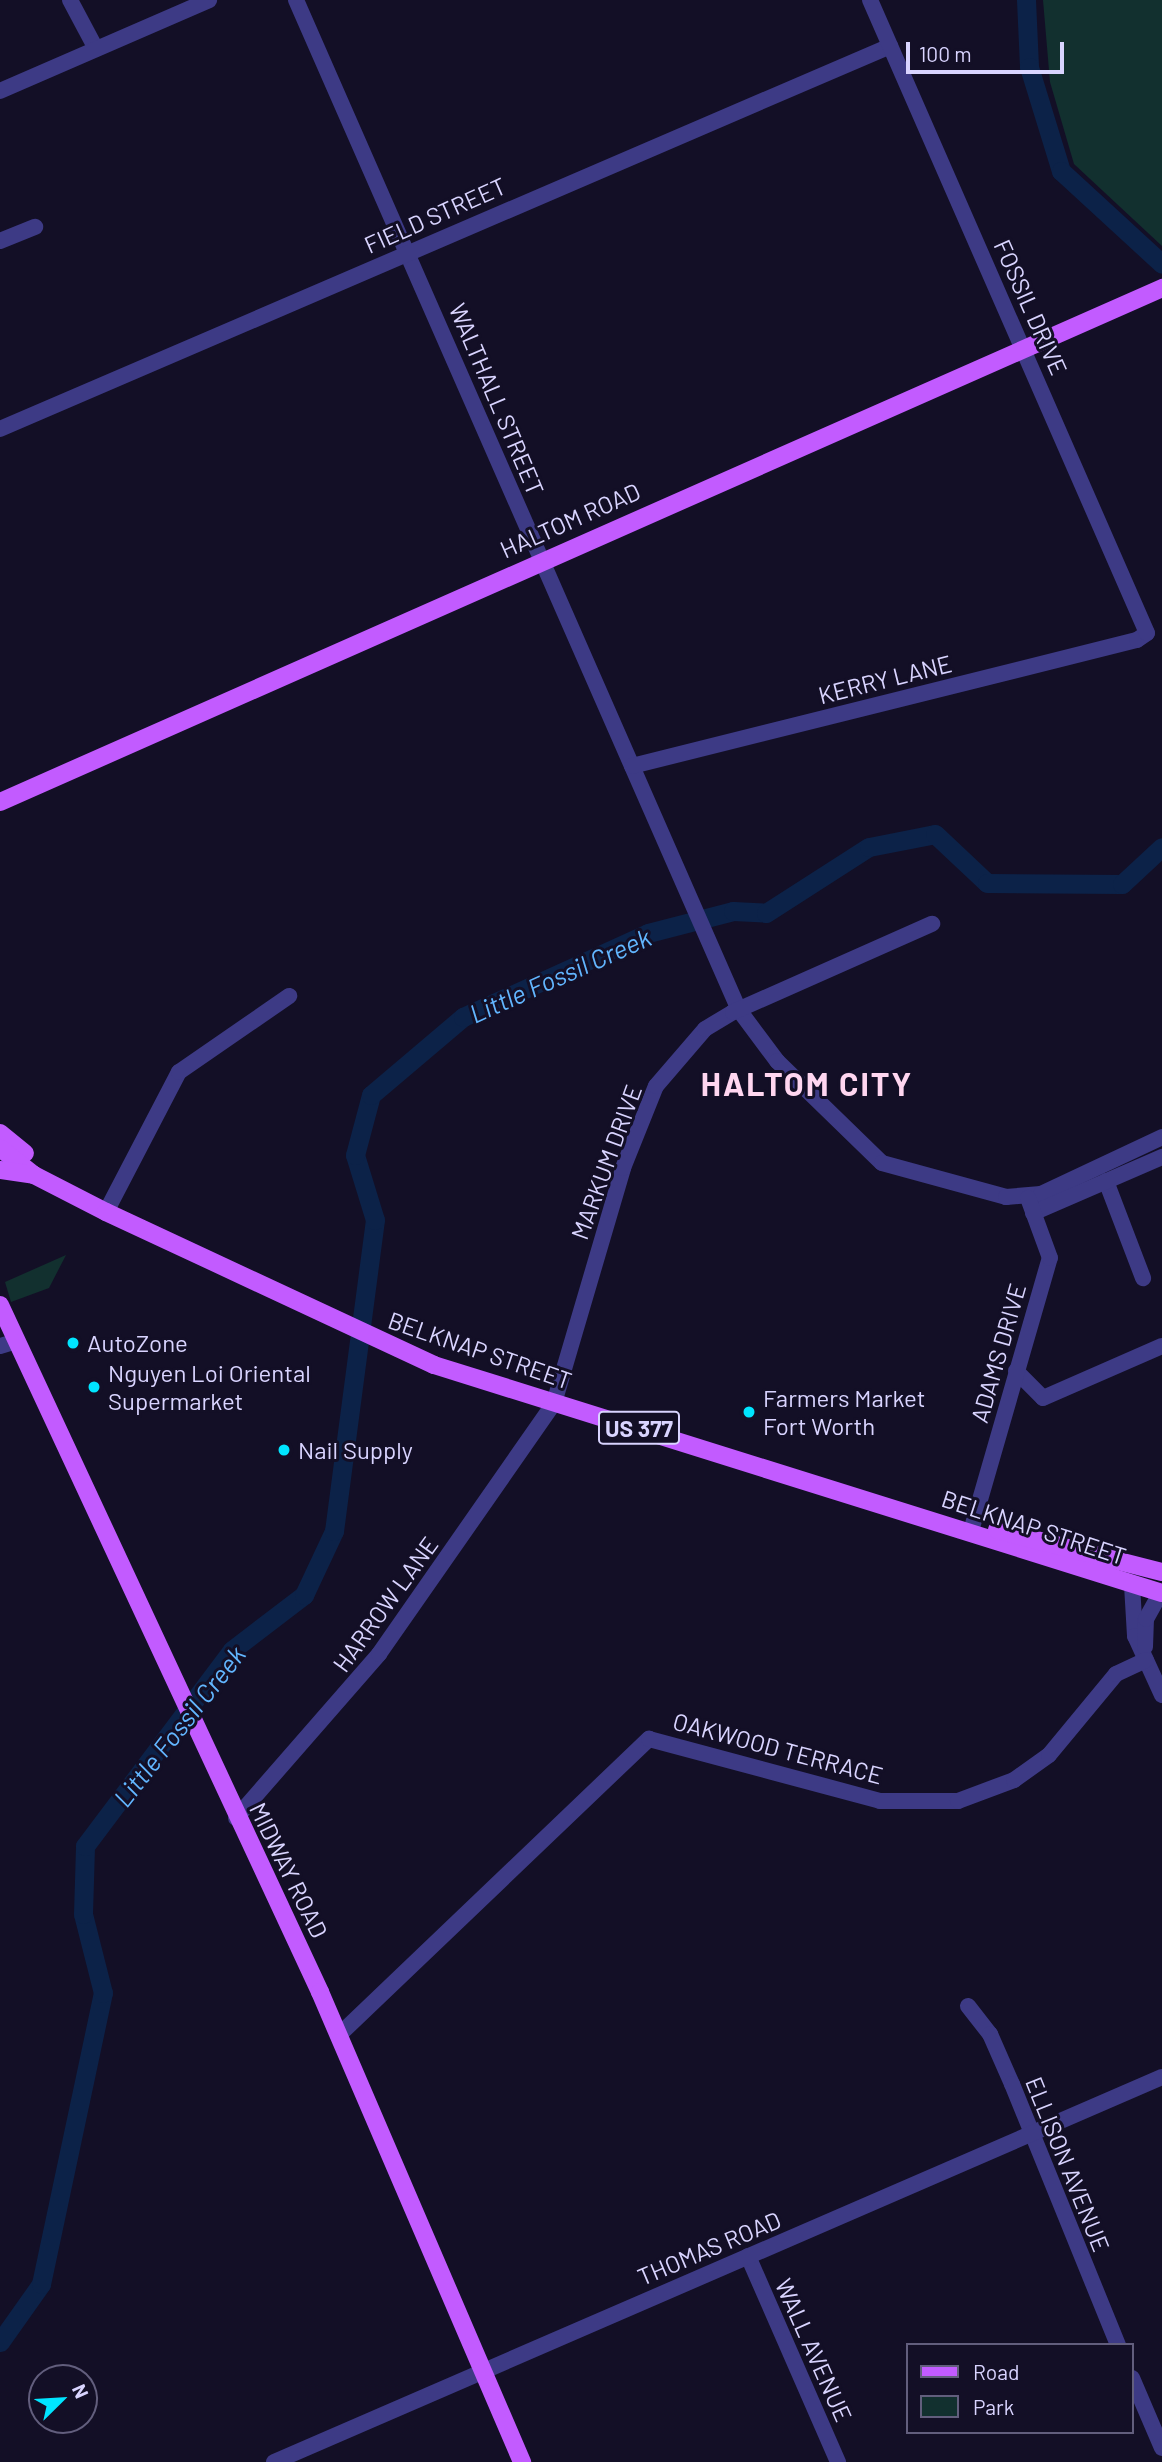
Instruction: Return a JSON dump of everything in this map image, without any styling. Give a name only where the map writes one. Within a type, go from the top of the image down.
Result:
[{"type":"main road","name":"HALTOM ROAD","points":[[0,802],[541,559],[1154,291]]},
{"type":"main road","points":[[0,1133],[72,1195]]},
{"type":"main road","name":"BELKNAP STREET","points":[[0,1148],[34,1175],[72,1195],[388,1345],[554,1403],[892,1504],[1132,1585],[1161,1592]]},
{"type":"main road","name":"BELKNAP STREET","points":[[0,1170],[34,1175]]},
{"type":"main road","name":"MIDWAY ROAD","points":[[0,1305],[8,1343],[339,2035],[522,2462]]},
{"type":"main road","name":"BELKNAP STREET","points":[[892,1504],[1162,1572]]},
{"type":"street","points":[[71,0],[96,48]]},
{"type":"street","points":[[0,91],[209,0]]},
{"type":"street","name":"WALTHALL STREET","points":[[296,0],[738,1010],[777,1061],[882,1163],[931,1181],[1034,1207]]},
{"type":"street","name":"FOSSIL DRIVE","points":[[870,0],[1147,633]]},
{"type":"street","name":"FIELD STREET","points":[[0,429],[890,46]]},
{"type":"street","points":[[0,240],[35,228]]},
{"type":"street","name":"KERRY LANE","points":[[632,766],[1147,633]]},
{"type":"street","name":"MARKUM DRIVE","points":[[554,1403],[623,1168],[656,1086],[705,1029],[738,1010],[932,924]]},
{"type":"street","points":[[106,1212],[179,1072],[289,996]]},
{"type":"street","points":[[1034,1207],[1162,1137]]},
{"type":"street","points":[[1034,1207],[1162,1157]]},
{"type":"street","points":[[1105,1181],[1143,1278]]},
{"type":"street","name":"ADAMS DRIVE","points":[[973,1524],[1049,1258],[1034,1207]]},
{"type":"street","points":[[1016,1371],[1043,1398],[1162,1346]]},
{"type":"street","name":"HARROW LANE","points":[[236,1818],[379,1654],[554,1403]]},
{"type":"street","points":[[1132,1585],[1135,1636],[1162,1695]]},
{"type":"street","points":[[1146,1660],[1146,1619],[1161,1592]]},
{"type":"street","name":"OAKWOOD TERRACE","points":[[339,2035],[649,1739],[880,1801],[958,1801],[1014,1780],[1049,1755],[1116,1674],[1146,1660]]},
{"type":"street","name":"ELLISON AVENUE","points":[[968,2006],[990,2035],[1117,2343]]},
{"type":"street","name":"THOMAS ROAD","points":[[274,2462],[482,2368],[1162,2077]]},
{"type":"street","name":"WALL AVENUE","points":[[748,2256],[838,2462]]},
{"type":"street","points":[[1134,2383],[1162,2448]]},
{"type":"green space","points":[[1043,0],[1162,0],[1162,246],[1074,164],[1050,82]]},
{"type":"green space","points":[[66,1255],[49,1288],[11,1302],[5,1282]]},
{"type":"waterway","name":"Little Fossil Creek","points":[[1026,0],[1029,67],[1061,171],[1162,264]]},
{"type":"waterway","name":"Little Fossil Creek","points":[[0,2342],[41,2284],[103,1993],[83,1914],[85,1846],[232,1650],[304,1595],[334,1531],[375,1220],[355,1155],[371,1095],[463,1017],[648,933],[733,911],[766,913],[869,847],[935,834],[987,883],[1122,884],[1162,847]]},
{"type":"place","name":"AutoZone","points":[[73,1343]]},
{"type":"place","name":"Nguyen Loi Oriental Supermarket","points":[[94,1387]]},
{"type":"place","name":"Farmers Market Fort Worth","points":[[749,1412]]},
{"type":"place","name":"Nail Supply","points":[[284,1450]]},
{"type":"district","name":"HALTOM CITY","points":[[807,1083]]}]
